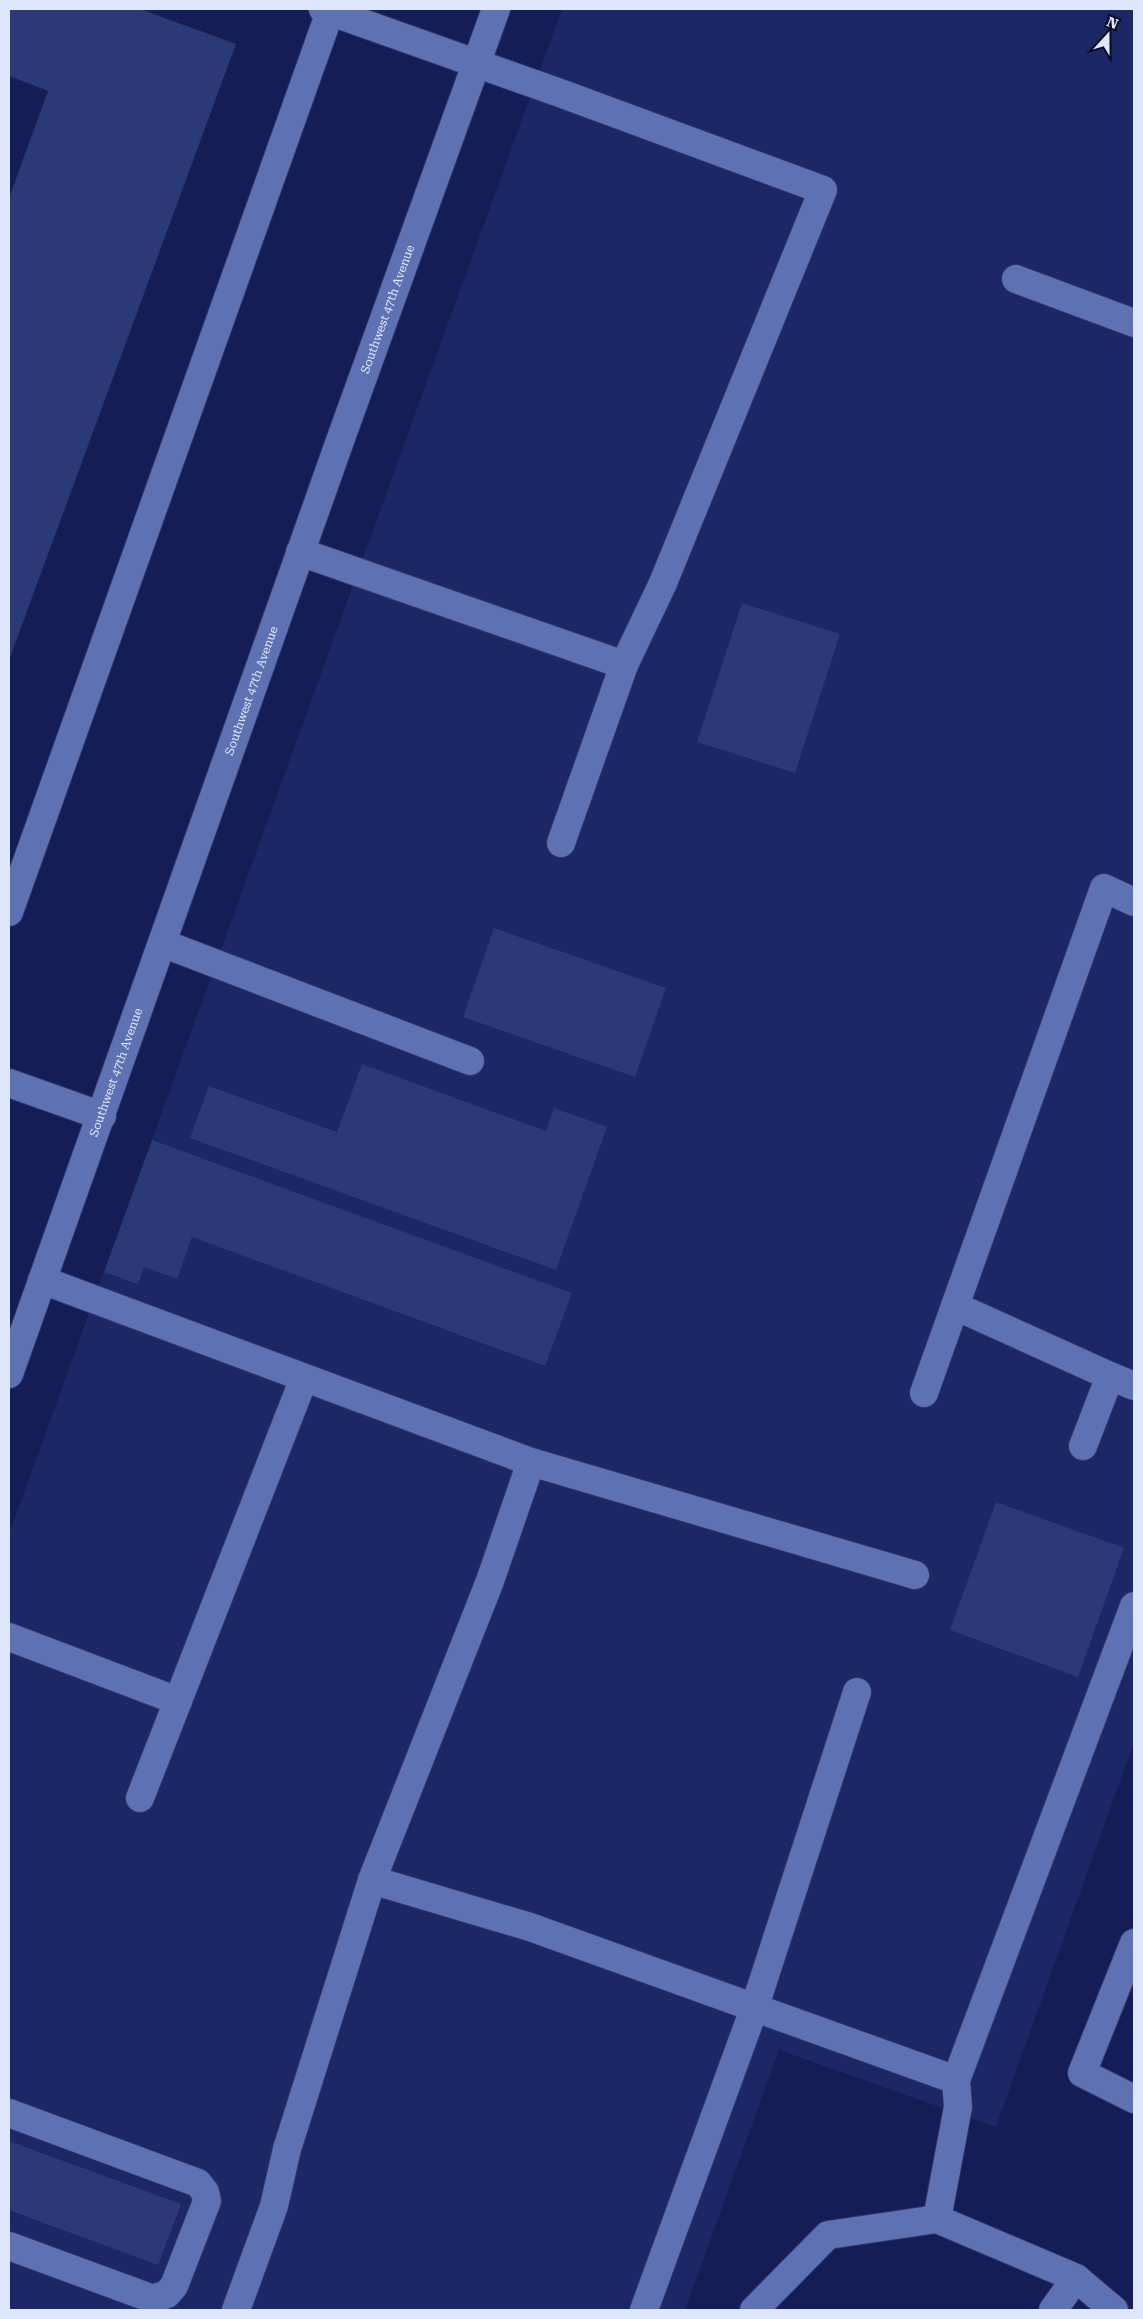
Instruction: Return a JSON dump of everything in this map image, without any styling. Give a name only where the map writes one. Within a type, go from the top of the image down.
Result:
[{"type":"street","name":"Southwest 47th Avenue","points":[[9,1374],[102,1116],[300,552],[496,9]]},
{"type":"street","points":[[9,912],[328,10],[822,190],[663,583],[624,665],[560,843]]},
{"type":"street","points":[[1016,279],[1134,323]]},
{"type":"street","points":[[300,552],[624,665]]},
{"type":"street","points":[[924,1393],[1104,888],[1134,902]]},
{"type":"street","points":[[162,943],[470,1061]]},
{"type":"street","points":[[9,1083],[102,1116]]},
{"type":"street","points":[[42,1280],[532,1462],[915,1575]]},
{"type":"street","points":[[955,1306],[1122,1381],[1083,1446]]},
{"type":"street","points":[[140,1798],[304,1378]]},
{"type":"street","points":[[236,2310],[274,2206],[287,2149],[372,1880],[490,1581],[532,1462]]},
{"type":"street","points":[[938,2219],[958,2107],[956,2080],[1134,1606]]},
{"type":"street","points":[[9,1637],[178,1701]]},
{"type":"street","points":[[644,2310],[754,2009],[856,1692]]},
{"type":"street","points":[[372,1880],[530,1927],[956,2080]]},
{"type":"street","points":[[1134,1943],[1082,2073],[1134,2099]]},
{"type":"street","points":[[9,2114],[198,2183],[207,2201],[174,2286],[168,2294],[153,2299],[9,2246]]},
{"type":"street","points":[[754,2310],[828,2235],[938,2219],[1076,2278],[1114,2310]]},
{"type":"street","points":[[1053,2310],[1076,2278]]},
{"type":"shaded area","points":[[562,9],[1134,9],[1134,1742],[996,2127],[779,2050],[685,2310],[9,2310],[9,1534]]},
{"type":"building","points":[[9,9],[140,9],[236,44],[9,660],[9,198],[48,91],[9,76]]},
{"type":"building","points":[[742,603],[840,634],[795,773],[697,742]]},
{"type":"building","points":[[494,928],[666,988],[635,1077],[463,1017]]},
{"type":"building","points":[[362,1064],[546,1131],[554,1108],[607,1127],[556,1270],[190,1138],[209,1086],[337,1132]]},
{"type":"building","points":[[152,1140],[572,1293],[545,1366],[192,1237],[177,1279],[144,1267],[138,1284],[104,1272]]},
{"type":"building","points":[[996,1502],[1124,1548],[1078,1677],[950,1630]]},
{"type":"building","points":[[9,2141],[181,2204],[158,2265],[9,2210]]}]
